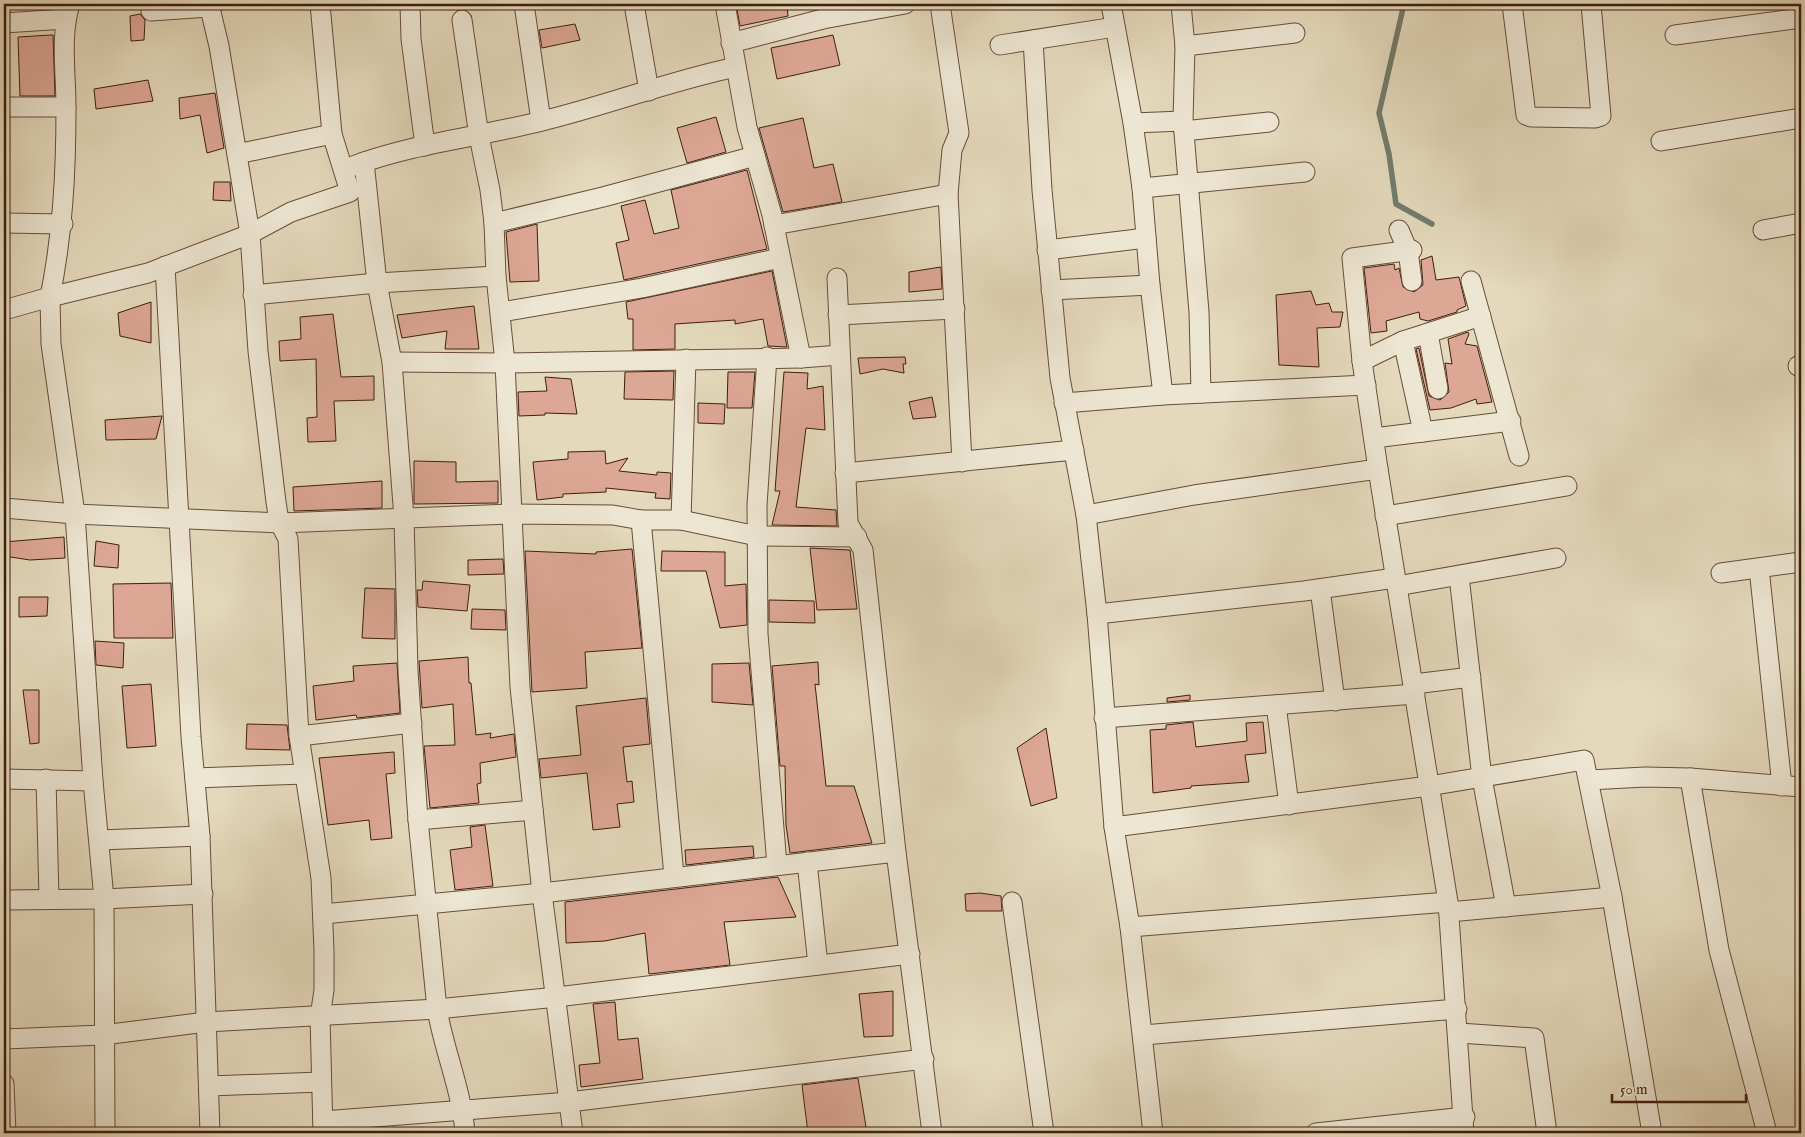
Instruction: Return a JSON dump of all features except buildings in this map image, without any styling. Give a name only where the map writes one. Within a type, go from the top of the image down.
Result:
[{"type":"street","points":[[153,4],[152,11],[209,5],[219,46],[250,234],[253,296],[280,523],[288,539],[299,736],[321,878],[324,990],[320,1018],[323,1127],[464,1111],[569,1102],[924,1059]]},
{"type":"street","points":[[4,310],[148,273],[250,234],[291,212],[350,192],[332,134],[320,4]]},
{"type":"street","points":[[410,4],[411,39],[425,146]]},
{"type":"street","points":[[524,4],[541,121]]},
{"type":"street","points":[[634,4],[648,91]]},
{"type":"street","points":[[725,4],[731,43],[755,156],[774,226],[801,358]]},
{"type":"street","points":[[731,43],[823,19],[905,4]]},
{"type":"street","points":[[940,4],[959,133],[952,150],[948,194],[962,462]]},
{"type":"street","points":[[1111,4],[1133,123],[1142,188],[1162,395]]},
{"type":"street","points":[[1180,4],[1185,46],[1184,126],[1199,312],[1202,393]]},
{"type":"street","points":[[1512,4],[1526,115],[1532,117],[1595,118],[1601,116],[1591,4]]},
{"type":"street","points":[[4,23],[68,12],[63,224],[50,297],[51,344],[75,514],[93,782],[100,840],[104,899],[103,1035],[105,1133]]},
{"type":"street","points":[[1675,35],[1801,18]]},
{"type":"street","points":[[462,20],[478,136],[490,190],[494,223],[496,276],[505,363],[520,687],[542,893],[557,997],[573,1133]]},
{"type":"street","points":[[1000,45],[1115,27]]},
{"type":"street","points":[[1185,46],[1294,33]]},
{"type":"street","points":[[1033,40],[1047,250],[1060,378],[1086,514],[1097,614],[1114,827],[1130,926],[1153,1133]]},
{"type":"street","points":[[343,170],[364,162],[425,146],[541,121],[648,91],[689,77],[736,67]]},
{"type":"street","points":[[4,107],[66,107]]},
{"type":"street","points":[[1661,141],[1801,118]]},
{"type":"street","points":[[1133,123],[1184,126],[1270,122]]},
{"type":"street","points":[[237,154],[332,134]]},
{"type":"street","points":[[494,223],[603,197],[755,156]]},
{"type":"street","points":[[364,162],[377,282],[392,362],[404,518],[408,671],[418,820],[437,1009],[442,1034],[464,1111],[465,1133]]},
{"type":"street","points":[[1142,188],[1190,185],[1305,172]]},
{"type":"street","points":[[774,226],[948,194]]},
{"type":"street","points":[[4,223],[63,224]]},
{"type":"street","points":[[1763,230],[1801,224]]},
{"type":"street","points":[[1399,230],[1410,250],[1412,281]]},
{"type":"street","points":[[1047,250],[1146,238]]},
{"type":"street","points":[[1316,1133],[1465,1125],[1449,907],[1385,516],[1362,361],[1352,258],[1410,250]]},
{"type":"street","points":[[501,312],[642,288],[780,258]]},
{"type":"street","points":[[165,266],[200,836],[210,1133]]},
{"type":"street","points":[[253,296],[377,282],[496,276]]},
{"type":"street","points":[[836,278],[848,523],[863,550],[896,852],[932,1133]]},
{"type":"street","points":[[1471,280],[1519,456]]},
{"type":"street","points":[[1051,290],[1150,285]]},
{"type":"street","points":[[838,316],[955,309]]},
{"type":"street","points":[[1362,361],[1403,341],[1482,316]]},
{"type":"street","points":[[1428,333],[1438,389]]},
{"type":"street","points":[[1403,341],[1423,432]]},
{"type":"street","points":[[392,362],[505,363],[801,358],[840,355]]},
{"type":"street","points":[[767,358],[756,536],[758,634],[777,865]]},
{"type":"street","points":[[681,520],[686,359]]},
{"type":"street","points":[[1064,403],[1162,395],[1366,385]]},
{"type":"street","points":[[1374,438],[1511,421]]},
{"type":"street","points":[[845,473],[1074,450]]},
{"type":"street","points":[[1086,514],[1194,495],[1378,469]]},
{"type":"street","points":[[1385,516],[1567,486]]},
{"type":"street","points":[[4,508],[75,514],[280,523],[512,514],[612,515],[640,520],[681,520],[756,536],[857,537]]},
{"type":"street","points":[[640,520],[674,876]]},
{"type":"street","points":[[1097,614],[1320,589],[1459,576],[1556,558]]},
{"type":"street","points":[[1721,573],[1801,562]]},
{"type":"street","points":[[1759,568],[1782,786]]},
{"type":"street","points":[[1459,576],[1482,778],[1506,907]]},
{"type":"street","points":[[1320,589],[1335,700]]},
{"type":"street","points":[[1104,718],[1335,700],[1414,689],[1471,677]]},
{"type":"street","points":[[1276,705],[1288,805]]},
{"type":"street","points":[[299,736],[412,722]]},
{"type":"street","points":[[1114,827],[1429,786],[1584,760],[1612,897],[1652,1133]]},
{"type":"street","points":[[195,778],[305,774]]},
{"type":"street","points":[[1588,780],[1644,777],[1690,778],[1801,787]]},
{"type":"street","points":[[1690,778],[1719,950],[1767,1133]]},
{"type":"street","points":[[4,779],[93,782]]},
{"type":"street","points":[[46,779],[49,899]]},
{"type":"street","points":[[418,820],[533,810]]},
{"type":"street","points":[[100,840],[200,836]]},
{"type":"street","points":[[322,914],[542,893],[674,876],[896,852]]},
{"type":"street","points":[[807,862],[818,965]]},
{"type":"street","points":[[4,900],[104,899],[203,894]]},
{"type":"street","points":[[1130,926],[1449,907],[1506,907],[1612,897]]},
{"type":"street","points":[[1012,902],[1044,1133]]},
{"type":"street","points":[[4,1039],[103,1035],[206,1022],[320,1018],[437,1009],[557,997],[910,954]]},
{"type":"street","points":[[1143,1035],[1457,1009]]},
{"type":"street","points":[[1459,1033],[1534,1038],[1547,1133]]},
{"type":"street","points":[[209,1086],[321,1082]]},
{"type":"street","points":[[4,1084],[6,1133]]},
{"type":"waterway","points":[[1404,4],[1379,113],[1389,154],[1396,204],[1432,224]]}]
